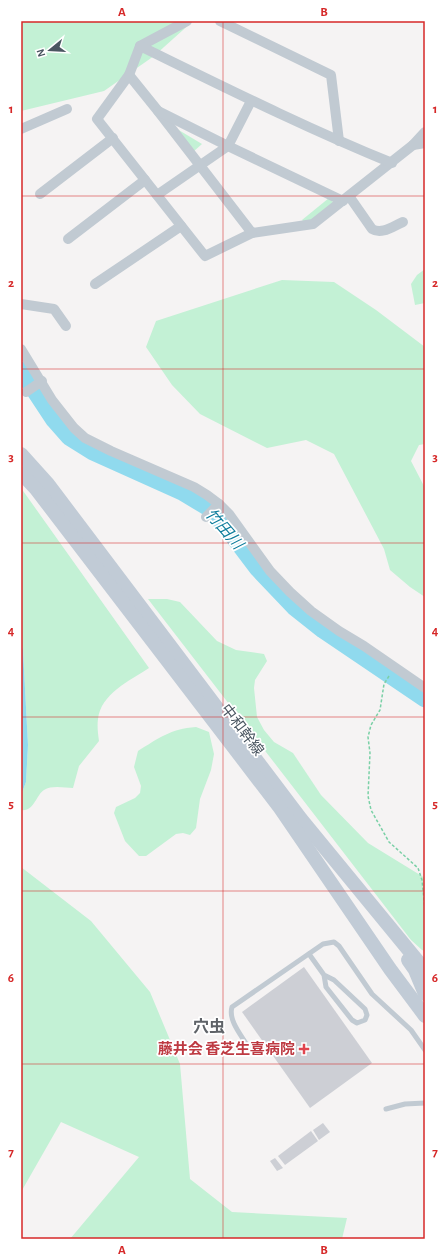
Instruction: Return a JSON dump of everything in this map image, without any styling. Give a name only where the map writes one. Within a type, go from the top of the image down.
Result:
[{"type":"main road","name":"中和幹線","points":[[21,454],[48,484],[301,819],[425,970]]},
{"type":"main road","name":"中和幹線","points":[[21,473],[36,489],[280,808],[390,969],[425,1016]]},
{"type":"main road","points":[[398,938],[402,950],[415,970],[425,994]]},
{"type":"street","points":[[187,21],[140,46],[129,75],[97,119],[205,256],[252,233],[313,224],[413,145],[425,132]]},
{"type":"street","points":[[220,21],[332,75],[339,141]]},
{"type":"street","points":[[140,46],[251,101],[339,141],[392,162]]},
{"type":"street","points":[[129,75],[252,233]]},
{"type":"street","points":[[157,196],[228,146],[251,101]]},
{"type":"street","points":[[21,129],[67,109]]},
{"type":"street","points":[[158,111],[228,146],[346,198],[377,232],[384,231],[403,222]]},
{"type":"street","points":[[40,194],[112,138]]},
{"type":"street","points":[[413,145],[425,143]]},
{"type":"street","points":[[68,239],[146,180]]},
{"type":"street","points":[[95,284],[181,226]]},
{"type":"street","points":[[21,304],[54,309],[66,326]]},
{"type":"street","points":[[21,348],[52,400],[74,428],[85,438],[194,487],[219,504],[229,514],[270,571],[311,611],[425,688]]},
{"type":"street","points":[[26,392],[42,381]]},
{"type":"street","points":[[206,518],[219,504]]},
{"type":"lane","points":[[247,1045],[232,1018],[232,1007],[323,944],[327,942],[334,942],[339,946],[372,994],[411,1030],[425,1050]]},
{"type":"lane","points":[[309,954],[324,975],[326,987],[352,1020],[357,1023],[363,1022],[367,1014],[366,1009],[334,980],[324,975]]},
{"type":"lane","points":[[386,1109],[404,1104],[425,1103]]},
{"type":"path","points":[[384,684],[380,710],[371,725],[368,737],[370,753],[368,796],[371,810],[389,842],[418,868],[422,880],[425,909]]},
{"type":"green space","points":[[21,21],[193,21],[154,56],[104,91],[21,111]]},
{"type":"green space","points":[[172,126],[202,144],[193,152]]},
{"type":"green space","points":[[329,198],[335,204],[313,224],[302,220]]},
{"type":"green space","points":[[425,269],[425,303],[415,305],[411,284],[417,275]]},
{"type":"green space","points":[[282,280],[334,282],[376,310],[425,347],[425,444],[419,445],[411,461],[425,488],[425,597],[410,587],[390,570],[384,549],[334,454],[306,440],[267,448],[200,414],[172,385],[146,347],[156,321]]},
{"type":"green space","points":[[21,488],[149,668],[117,689],[104,702],[98,719],[99,741],[79,766],[73,788],[47,788],[41,792],[32,806],[25,810],[21,810],[21,795],[26,782],[28,745],[23,650],[21,641]]},
{"type":"green space","points":[[148,599],[167,599],[180,602],[217,641],[236,650],[264,654],[267,661],[255,680],[254,688],[257,717],[264,730],[274,742],[293,753],[321,795],[368,843],[425,878],[425,951],[411,940]]},
{"type":"green space","points":[[196,727],[209,732],[214,754],[211,770],[200,799],[196,828],[190,835],[183,833],[176,834],[146,856],[139,856],[125,841],[114,813],[116,807],[135,798],[140,793],[141,786],[134,767],[138,751],[172,732]]},
{"type":"green space","points":[[21,867],[91,921],[150,992],[180,1064],[190,1179],[232,1212],[347,1218],[342,1239],[70,1239],[139,1157],[61,1122],[21,1192]]},
{"type":"water","points":[[21,641],[23,650],[28,745],[26,782],[21,795]]},
{"type":"building","points":[[304,967],[372,1063],[310,1108],[242,1012]]},
{"type":"building","points":[[323,1123],[330,1132],[319,1140],[313,1130]]},
{"type":"building","points":[[311,1131],[318,1141],[285,1165],[278,1156]]},
{"type":"building","points":[[275,1158],[283,1168],[277,1171],[270,1161]]},
{"type":"waterway","name":"竹田川","points":[[21,370],[54,420],[69,437],[93,452],[182,492],[207,507],[227,528],[258,569],[294,607],[323,630],[425,699]]},
{"type":"place","name":"藤井会 香芝生喜病院","points":[[304,1049]]},
{"type":"district","name":"穴虫","points":[[209,1027]]}]
